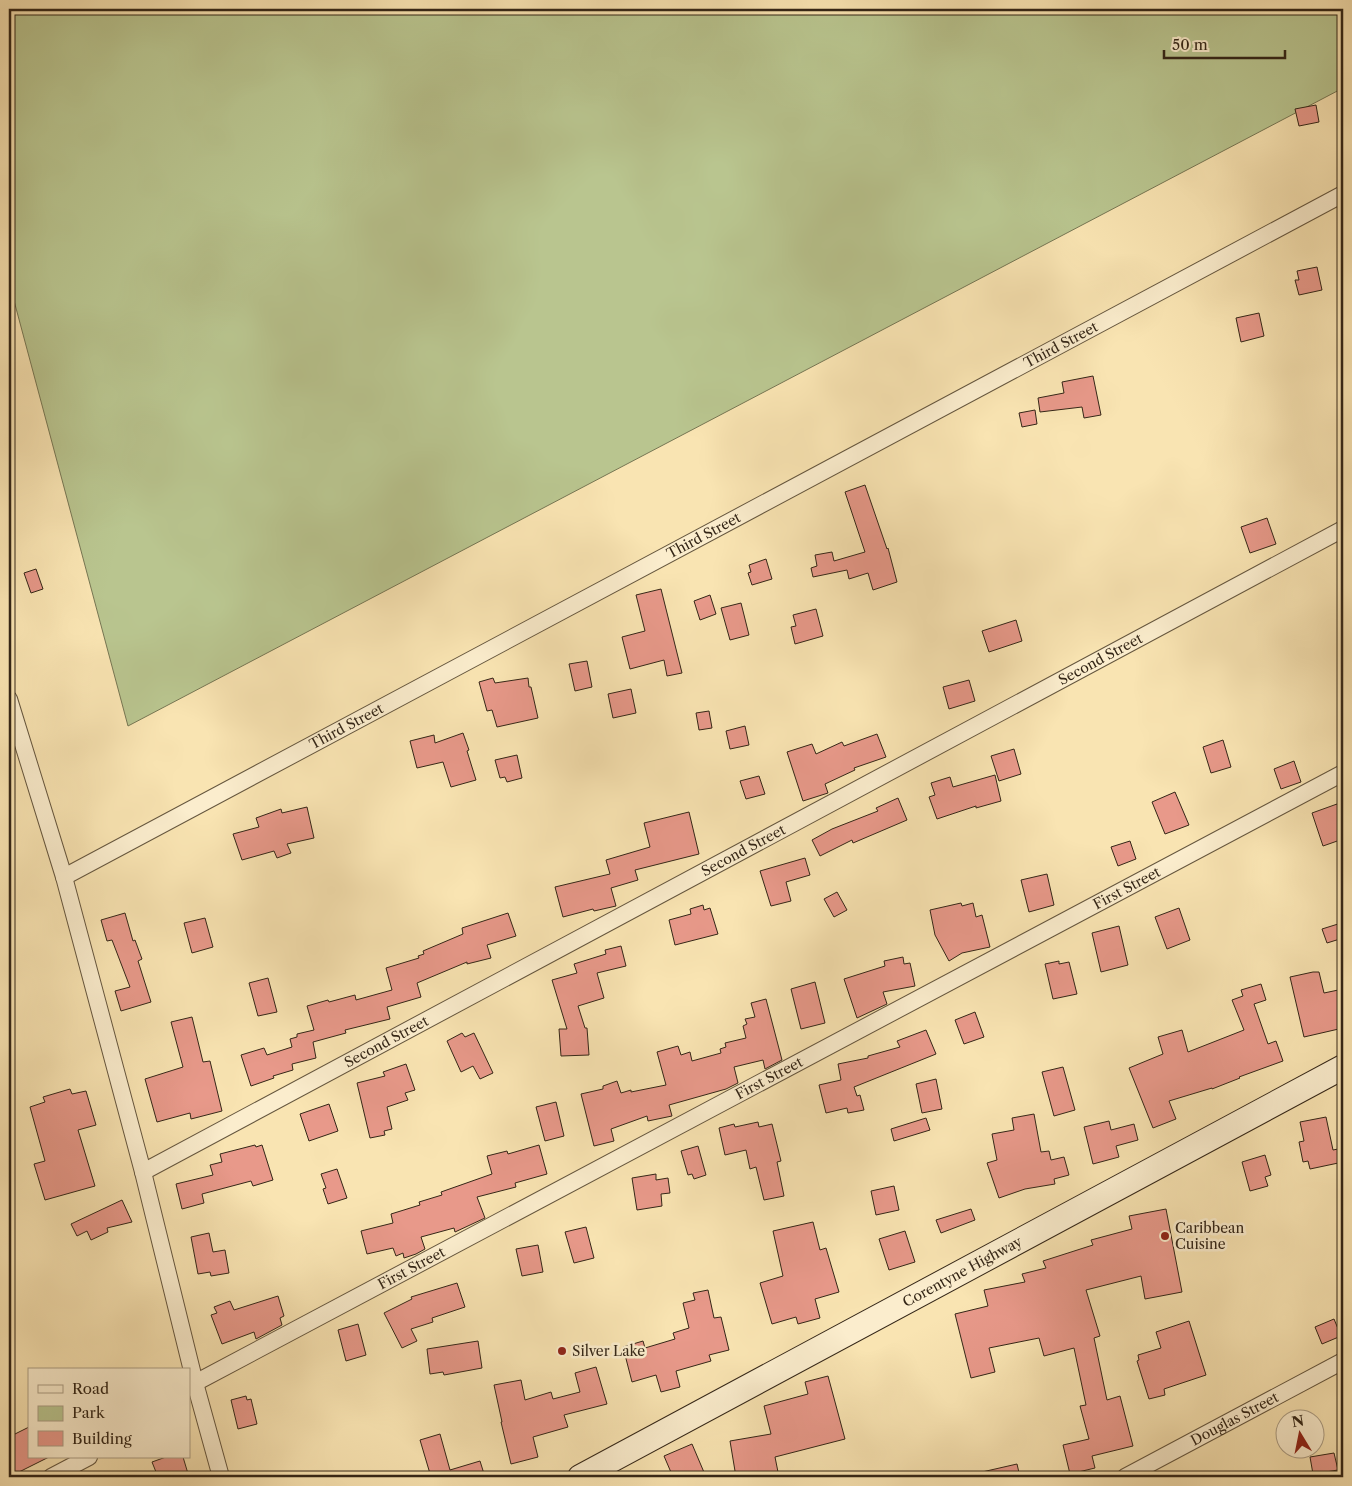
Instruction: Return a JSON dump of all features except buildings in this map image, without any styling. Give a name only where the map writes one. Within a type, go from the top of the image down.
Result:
[{"type":"main road","name":"Corentyne Highway","points":[[580,1477],[1343,1067]]},
{"type":"street","name":"Third Street","points":[[64,877],[1343,194]]},
{"type":"street","name":"Second Street","points":[[143,1172],[1343,529]]},
{"type":"street","points":[[9,699],[64,877],[143,1172],[188,1368]]},
{"type":"street","name":"First Street","points":[[194,1395],[1343,773]]},
{"type":"street","name":"Douglas Street","points":[[1125,1477],[1343,1361]]},
{"type":"street","points":[[190,1378],[221,1477]]},
{"type":"street","points":[[51,1477],[87,1458]]},
{"type":"green space","points":[[9,9],[1343,9],[1343,88],[128,726],[9,282]]},
{"type":"place","name":"Caribbean Cuisine","points":[[1165,1236]]},
{"type":"place","name":"Silver Lake","points":[[562,1351]]}]
